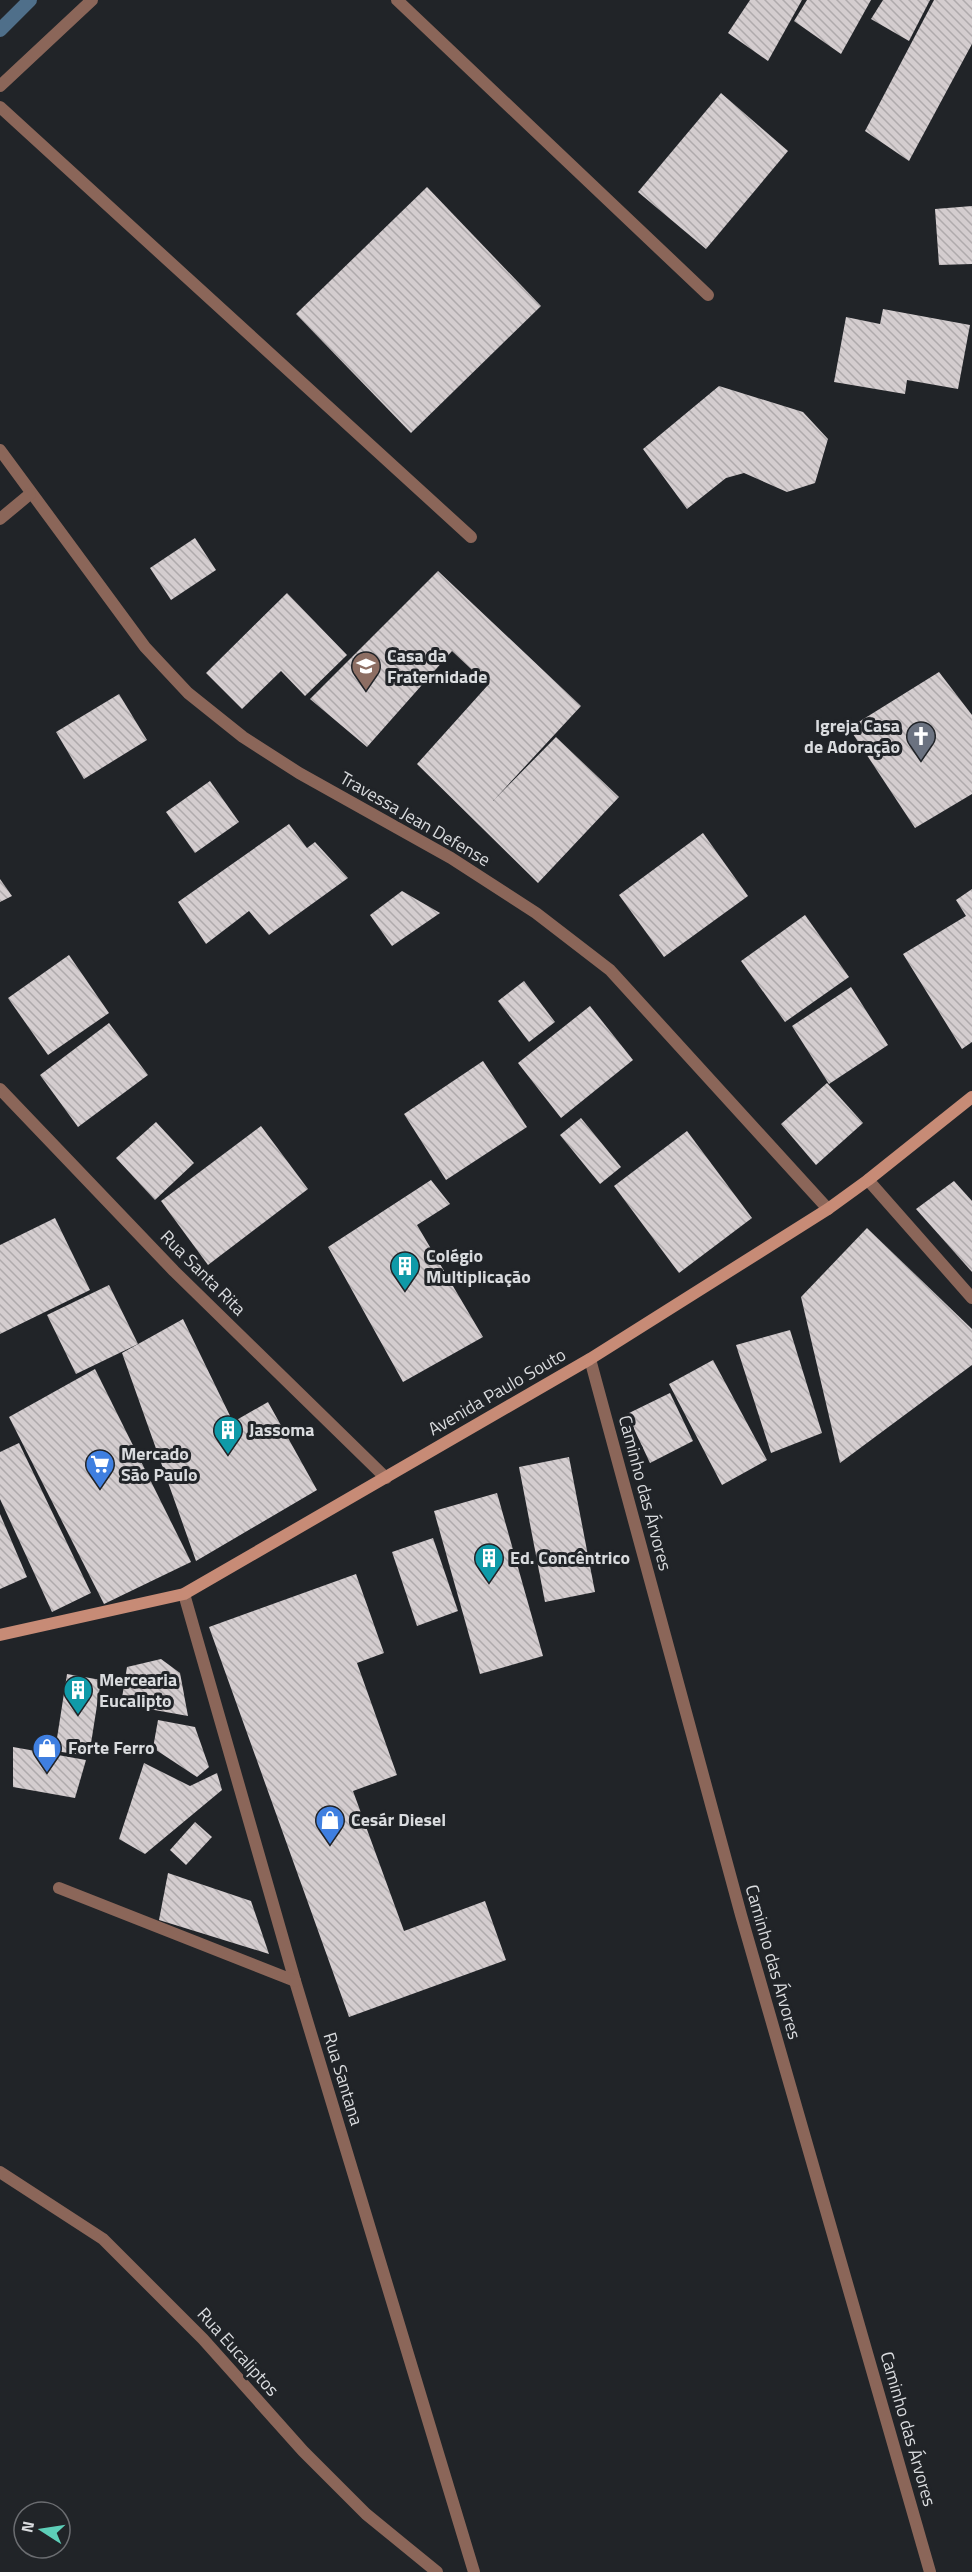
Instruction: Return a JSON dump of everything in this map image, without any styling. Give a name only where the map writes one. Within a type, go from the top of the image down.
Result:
[{"type":"main road","name":"Avenida Paulo Souto","points":[[0,1635],[184,1594],[590,1359],[828,1209],[972,1097]]},
{"type":"street","points":[[0,86],[92,0]]},
{"type":"street","points":[[397,0],[708,295]]},
{"type":"street","points":[[0,107],[471,537]]},
{"type":"street","name":"Travessa Jean Defense","points":[[0,450],[30,494],[145,646],[188,693],[243,737],[299,773],[451,858],[536,913],[610,970],[828,1209]]},
{"type":"street","points":[[0,519],[30,494]]},
{"type":"street","name":"Rua Santa Rita","points":[[0,1089],[174,1271],[386,1478]]},
{"type":"street","points":[[868,1180],[972,1298]]},
{"type":"street","name":"Caminho das Árvores","points":[[590,1359],[741,1915],[930,2572]]},
{"type":"street","name":"Rua Santana","points":[[184,1594],[295,1981],[474,2572]]},
{"type":"street","points":[[59,1888],[295,1981]]},
{"type":"street","name":"Rua Eucaliptos","points":[[0,2172],[103,2239],[203,2338],[303,2451],[366,2514],[437,2572]]},
{"type":"building","points":[[750,0],[802,0],[768,61],[728,33]]},
{"type":"building","points":[[807,0],[871,0],[841,54],[794,21]]},
{"type":"building","points":[[883,0],[930,0],[909,41],[871,19]]},
{"type":"building","points":[[934,0],[972,0],[972,44],[909,161],[865,131]]},
{"type":"building","points":[[721,93],[788,151],[706,249],[638,192]]},
{"type":"building","points":[[427,187],[541,306],[411,433],[296,314]]},
{"type":"building","points":[[972,206],[972,264],[939,265],[935,209]]},
{"type":"building","points":[[883,309],[970,325],[958,389],[907,380],[905,394],[834,382],[846,317],[880,324]]},
{"type":"building","points":[[719,386],[803,412],[828,439],[815,483],[787,492],[744,473],[726,478],[687,509],[643,449]]},
{"type":"building","points":[[195,538],[216,570],[171,600],[150,568]]},
{"type":"building","name":"Casa da Fraternidade","points":[[438,571],[581,706],[493,801],[556,737],[619,797],[538,883],[417,764],[488,685],[452,651],[367,747],[310,699]]},
{"type":"building","points":[[287,593],[347,655],[305,696],[281,671],[242,709],[206,673]]},
{"type":"building","name":"Igreja Casa de Adoração","points":[[939,672],[972,715],[972,794],[915,828],[849,728]]},
{"type":"building","points":[[119,694],[147,740],[84,779],[56,732]]},
{"type":"building","points":[[210,781],[239,822],[195,853],[166,812]]},
{"type":"building","points":[[289,824],[307,848],[315,842],[348,878],[269,935],[249,911],[206,944],[178,902]]},
{"type":"building","points":[[703,833],[748,896],[664,957],[619,895]]},
{"type":"building","points":[[0,879],[12,896],[0,902]]},
{"type":"building","points":[[972,889],[972,1042],[962,1049],[903,954],[966,916],[956,900]]},
{"type":"building","points":[[402,891],[440,913],[392,946],[370,915]]},
{"type":"building","points":[[805,915],[849,977],[785,1022],[741,961]]},
{"type":"building","points":[[69,955],[109,1013],[48,1055],[8,998]]},
{"type":"building","points":[[524,981],[555,1022],[529,1042],[498,1001]]},
{"type":"building","points":[[851,987],[888,1045],[829,1084],[792,1026]]},
{"type":"building","points":[[590,1006],[633,1060],[561,1118],[518,1063]]},
{"type":"building","points":[[109,1023],[148,1075],[78,1127],[40,1075]]},
{"type":"building","points":[[483,1061],[527,1127],[446,1180],[404,1114]]},
{"type":"building","points":[[827,1083],[863,1123],[816,1165],[781,1124]]},
{"type":"building","points":[[581,1118],[621,1167],[600,1184],[560,1135]]},
{"type":"building","points":[[156,1122],[194,1163],[155,1200],[116,1158]]},
{"type":"building","points":[[261,1126],[308,1189],[208,1265],[161,1201]]},
{"type":"building","points":[[687,1131],[752,1218],[679,1273],[614,1186]]},
{"type":"building","name":"Colégio Multiplicação","points":[[431,1180],[450,1204],[417,1225],[483,1337],[403,1382],[328,1247]]},
{"type":"building","points":[[954,1181],[972,1201],[972,1272],[916,1209]]},
{"type":"building","points":[[55,1218],[90,1290],[0,1334],[0,1245]]},
{"type":"building","points":[[867,1228],[972,1329],[972,1365],[840,1463],[801,1297]]},
{"type":"building","points":[[109,1285],[138,1344],[76,1374],[47,1315]]},
{"type":"building","name":"Jassoma","points":[[183,1319],[233,1422],[268,1402],[317,1490],[196,1561],[122,1353]]},
{"type":"building","points":[[790,1330],[822,1433],[771,1453],[736,1345]]},
{"type":"building","points":[[713,1360],[767,1460],[722,1485],[669,1384]]},
{"type":"building","name":"Mercado São Paulo","points":[[95,1369],[191,1562],[104,1604],[9,1417]]},
{"type":"building","points":[[670,1393],[693,1441],[650,1463],[627,1414]]},
{"type":"building","points":[[19,1443],[91,1593],[52,1612],[0,1499],[0,1452]]},
{"type":"building","points":[[569,1457],[595,1592],[545,1602],[519,1467]]},
{"type":"building","name":"Ed. Concêntrico","points":[[497,1493],[543,1656],[480,1674],[434,1511]]},
{"type":"building","points":[[0,1514],[27,1577],[0,1589]]},
{"type":"building","points":[[433,1538],[458,1611],[417,1626],[392,1552]]},
{"type":"building","name":"Cesár Diesel","points":[[356,1574],[384,1653],[357,1663],[397,1775],[353,1791],[404,1931],[485,1901],[506,1960],[349,2017],[209,1627]]},
{"type":"building","points":[[161,1659],[180,1673],[188,1716],[121,1704],[127,1667]]},
{"type":"building","name":"Mercearia Eucalipto","points":[[67,1674],[101,1680],[89,1756],[55,1751]]},
{"type":"building","points":[[158,1720],[195,1727],[209,1767],[197,1777],[153,1748]]},
{"type":"building","name":"Forte Ferro","points":[[13,1747],[86,1760],[75,1798],[13,1787]]},
{"type":"building","points":[[144,1763],[190,1786],[217,1773],[222,1790],[145,1854],[119,1839]]},
{"type":"building","points":[[195,1822],[212,1837],[186,1865],[170,1850]]},
{"type":"building","points":[[168,1873],[251,1901],[269,1954],[159,1920]]},
{"type":"waterway","points":[[0,30],[30,0]]},
{"type":"place","name":"Casa da Fraternidade","points":[[366,692]]},
{"type":"place","name":"Igreja Casa de Adoração","points":[[921,762]]},
{"type":"place","name":"Colégio Multiplicação","points":[[405,1292]]},
{"type":"place","name":"Jassoma","points":[[228,1456]]},
{"type":"place","name":"Mercado São Paulo","points":[[100,1490]]},
{"type":"place","name":"Ed. Concêntrico","points":[[489,1584]]},
{"type":"place","name":"Mercearia Eucalipto","points":[[78,1716]]},
{"type":"place","name":"Forte Ferro","points":[[47,1774]]},
{"type":"place","name":"Cesár Diesel","points":[[330,1846]]}]
